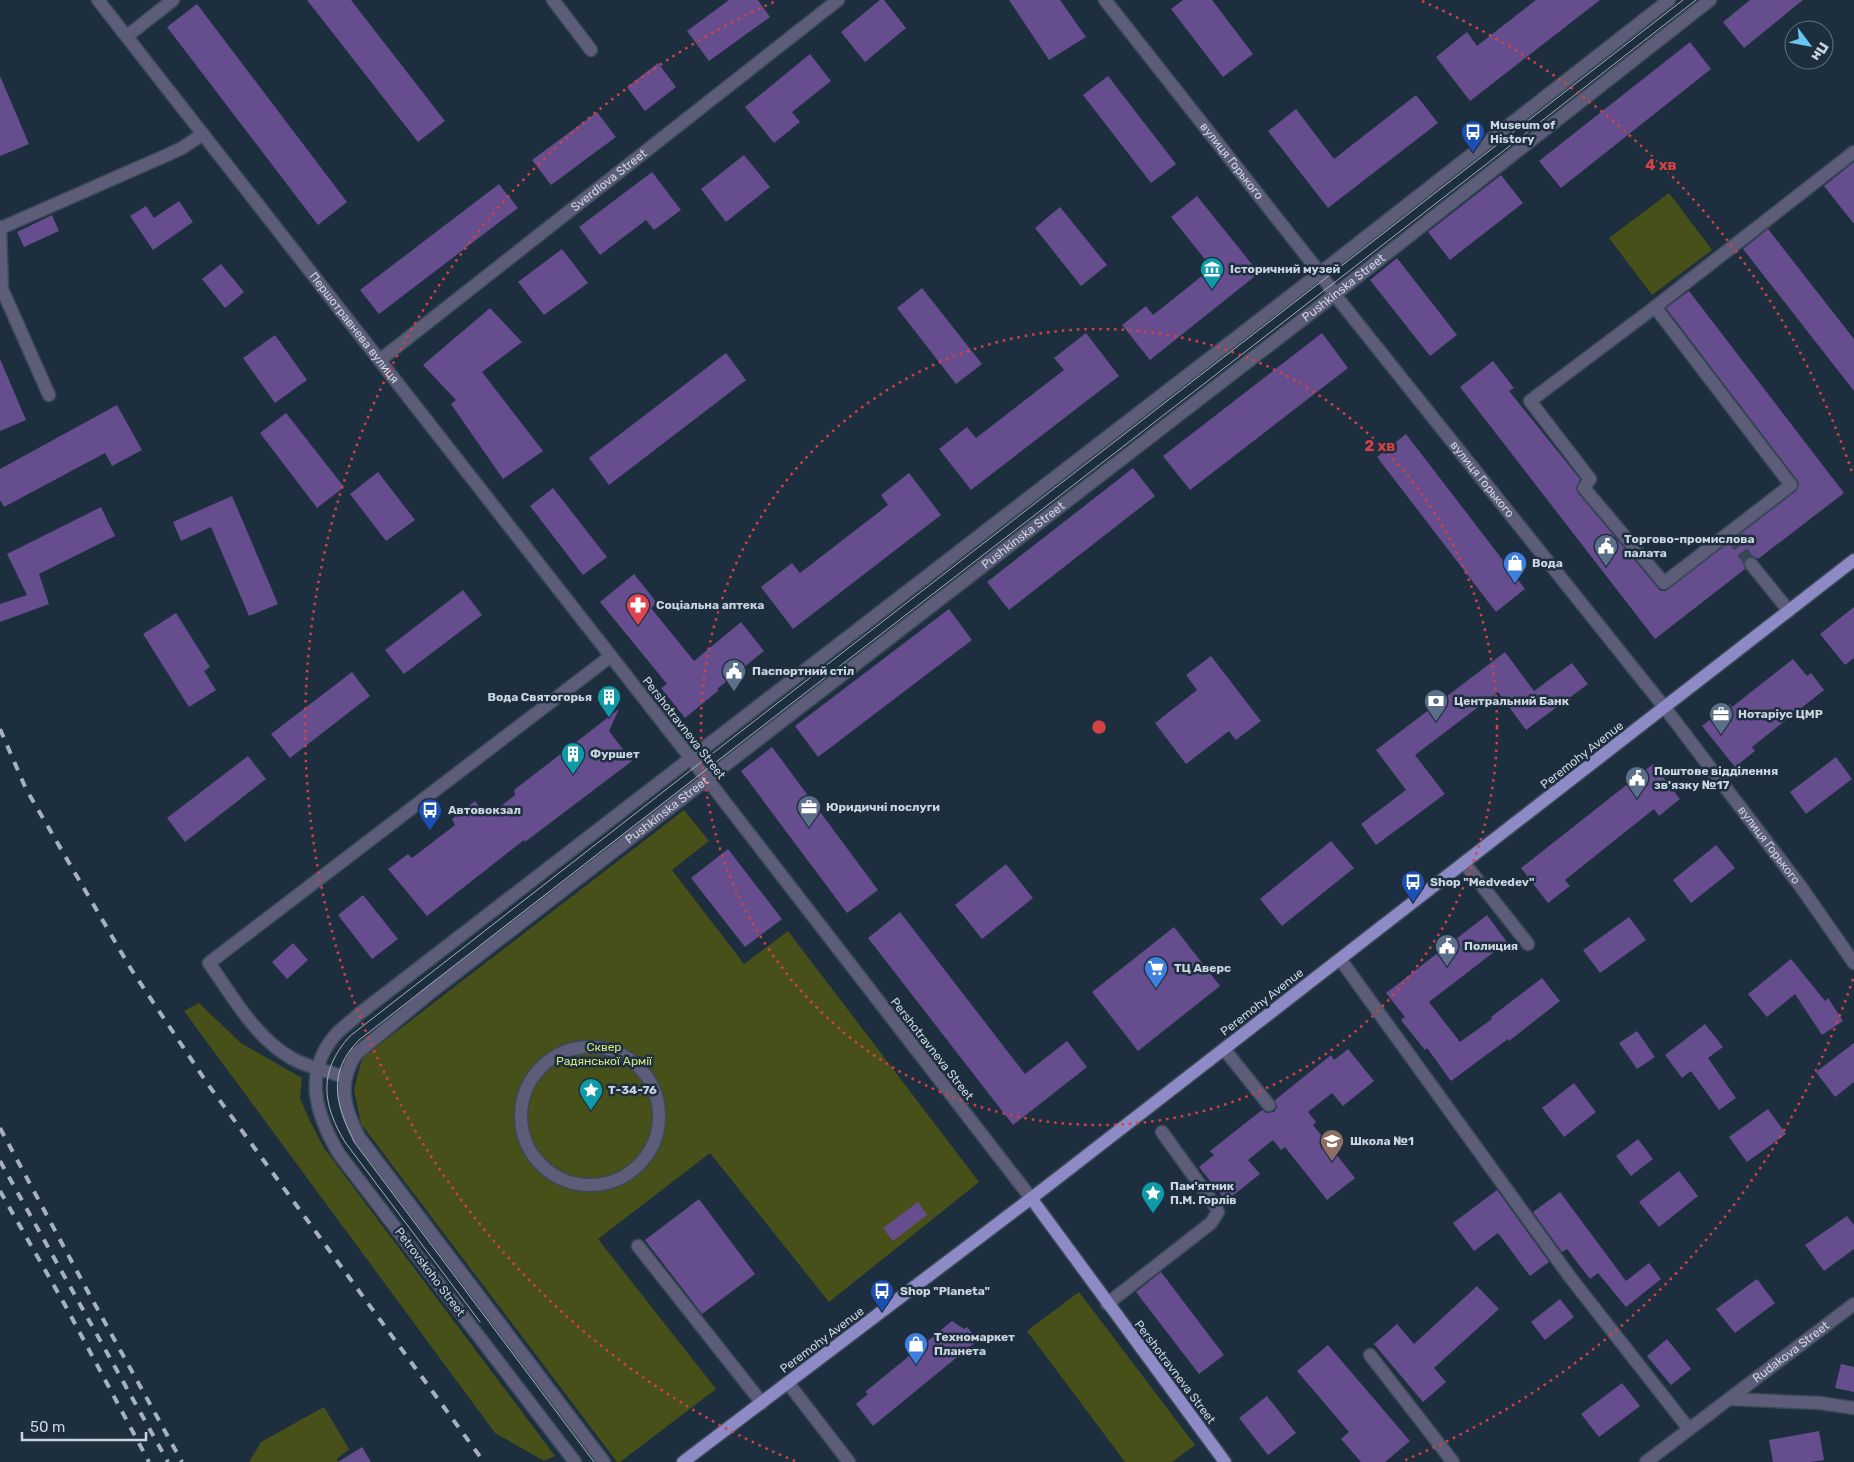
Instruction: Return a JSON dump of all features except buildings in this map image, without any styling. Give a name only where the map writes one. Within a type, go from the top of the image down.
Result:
[{"type":"main road","name":"Peremohy Avenue","points":[[683,1462],[1224,1049],[1854,560]]},
{"type":"main road","name":"Pershotravneva Street","points":[[1030,1198],[1223,1461]]},
{"type":"street","name":"Першотравнева вулиця","points":[[98,0],[611,656]]},
{"type":"street","points":[[127,36],[173,0]]},
{"type":"street","points":[[553,0],[591,50]]},
{"type":"street","name":"Sverdlova Street","points":[[380,360],[838,0]]},
{"type":"street","name":"вулиця Горького","points":[[1106,0],[1335,295],[1665,708],[1801,887],[1854,964]]},
{"type":"street","points":[[317,1070],[327,1049],[338,1033],[359,1014],[1320,274],[1669,0]]},
{"type":"street","name":"Pushkinska Street","points":[[345,1077],[356,1054],[366,1044],[438,986],[1335,295],[1710,0]]},
{"type":"street","points":[[49,395],[2,289],[0,228],[167,155],[182,148],[203,134]]},
{"type":"street","points":[[1655,307],[1791,485],[1730,535],[1664,583],[1584,488],[1590,479],[1530,402],[1854,152]]},
{"type":"street","points":[[1752,564],[1789,611]]},
{"type":"street","points":[[345,1077],[317,1070],[277,1049],[263,1037],[209,964],[611,656]]},
{"type":"street","name":"Pershotravneva Street","points":[[611,656],[1030,1198]]},
{"type":"street","points":[[1464,863],[1528,944]]},
{"type":"street","points":[[1340,959],[1570,1277],[1689,1429]]},
{"type":"street","points":[[594,1046],[611,1049],[627,1056],[640,1067],[651,1081],[658,1097],[659,1128],[656,1141],[648,1155],[637,1168],[623,1177],[600,1185],[576,1184],[562,1180],[548,1172],[528,1148],[522,1126],[522,1103],[527,1087],[536,1073],[548,1061],[562,1052],[578,1047],[594,1046]]},
{"type":"street","points":[[1224,1049],[1269,1105]]},
{"type":"street","name":"Petrovskoho Street","points":[[317,1070],[315,1089],[318,1111],[327,1133],[339,1154],[575,1462]]},
{"type":"street","name":"Petrovskoho Street","points":[[345,1077],[345,1100],[352,1125],[359,1137],[604,1462]]},
{"type":"street","points":[[1107,1304],[1211,1223],[1218,1212],[1216,1206],[1162,1132]]},
{"type":"street","points":[[638,1246],[762,1403]]},
{"type":"street","name":"Rudakova Street","points":[[1646,1462],[1854,1304]]},
{"type":"street","points":[[1370,1355],[1453,1462]]},
{"type":"street","points":[[788,1383],[849,1462]]},
{"type":"street","name":"Rudakova Street","points":[[1730,1399],[1820,1403],[1854,1408]]},
{"type":"green space","points":[[1669,193],[1712,250],[1652,295],[1609,238]]},
{"type":"green space","name":"Сквер Радянської Армії","points":[[684,810],[709,841],[672,870],[744,964],[788,931],[979,1182],[829,1302],[710,1153],[598,1239],[716,1389],[620,1462],[617,1462],[361,1124],[354,1090],[362,1058]]},
{"type":"green space","points":[[199,1003],[241,1043],[302,1078],[300,1098],[324,1148],[555,1456],[544,1461],[495,1433],[184,1011]]},
{"type":"green space","points":[[1079,1292],[1195,1445],[1172,1462],[1125,1462],[1027,1331]]},
{"type":"green space","points":[[324,1407],[349,1449],[337,1459],[338,1462],[249,1462],[261,1442]]},
{"type":"tunnel","points":[[1732,537],[1751,564]]},
{"type":"tram line","points":[[480,1322],[345,1142],[337,1128],[328,1101],[328,1075],[332,1062],[350,1036],[1683,0]]},
{"type":"tram line","points":[[594,1462],[355,1143],[343,1116],[338,1090],[338,1077],[349,1052],[359,1040],[1696,0]]},
{"type":"railway","points":[[0,729],[26,789],[131,969],[207,1083],[484,1462]]},
{"type":"railway","points":[[0,1128],[182,1462]]},
{"type":"railway","points":[[0,1161],[168,1462]]},
{"type":"railway","points":[[0,1191],[65,1305],[149,1462]]},
{"type":"place","name":"Museum of History","points":[[1473,153]]},
{"type":"place","name":"Історичний музей","points":[[1212,290]]},
{"type":"place","name":"Торгово-промислова палата","points":[[1606,567]]},
{"type":"place","name":"Вода","points":[[1515,584]]},
{"type":"place","name":"Соціальна аптека","points":[[638,626]]},
{"type":"place","name":"Паспортний стіл","points":[[734,692]]},
{"type":"place","name":"Вода Святогорья","points":[[609,718]]},
{"type":"place","name":"Центральний Банк","points":[[1436,722]]},
{"type":"place","name":"Нотаріус ЦМР","points":[[1721,735]]},
{"type":"place","name":"Фуршет","points":[[573,775]]},
{"type":"place","name":"Поштове відділення зв'язку №17","points":[[1637,799]]},
{"type":"place","name":"Юридичні послуги","points":[[809,828]]},
{"type":"place","name":"Автовокзал","points":[[430,831]]},
{"type":"place","name":"Shop \"Medvedev\"","points":[[1413,903]]},
{"type":"place","name":"Полиция","points":[[1447,967]]},
{"type":"place","name":"ТЦ Аверс","points":[[1156,989]]},
{"type":"place","name":"Т-34-76","points":[[591,1111]]},
{"type":"place","name":"Школа №1","points":[[1332,1162]]},
{"type":"place","name":"Пам'ятник П.М. Горлів","points":[[1153,1214]]},
{"type":"place","name":"Shop \"Planeta\"","points":[[882,1312]]},
{"type":"place","name":"Техномаркет Планета","points":[[916,1365]]}]
